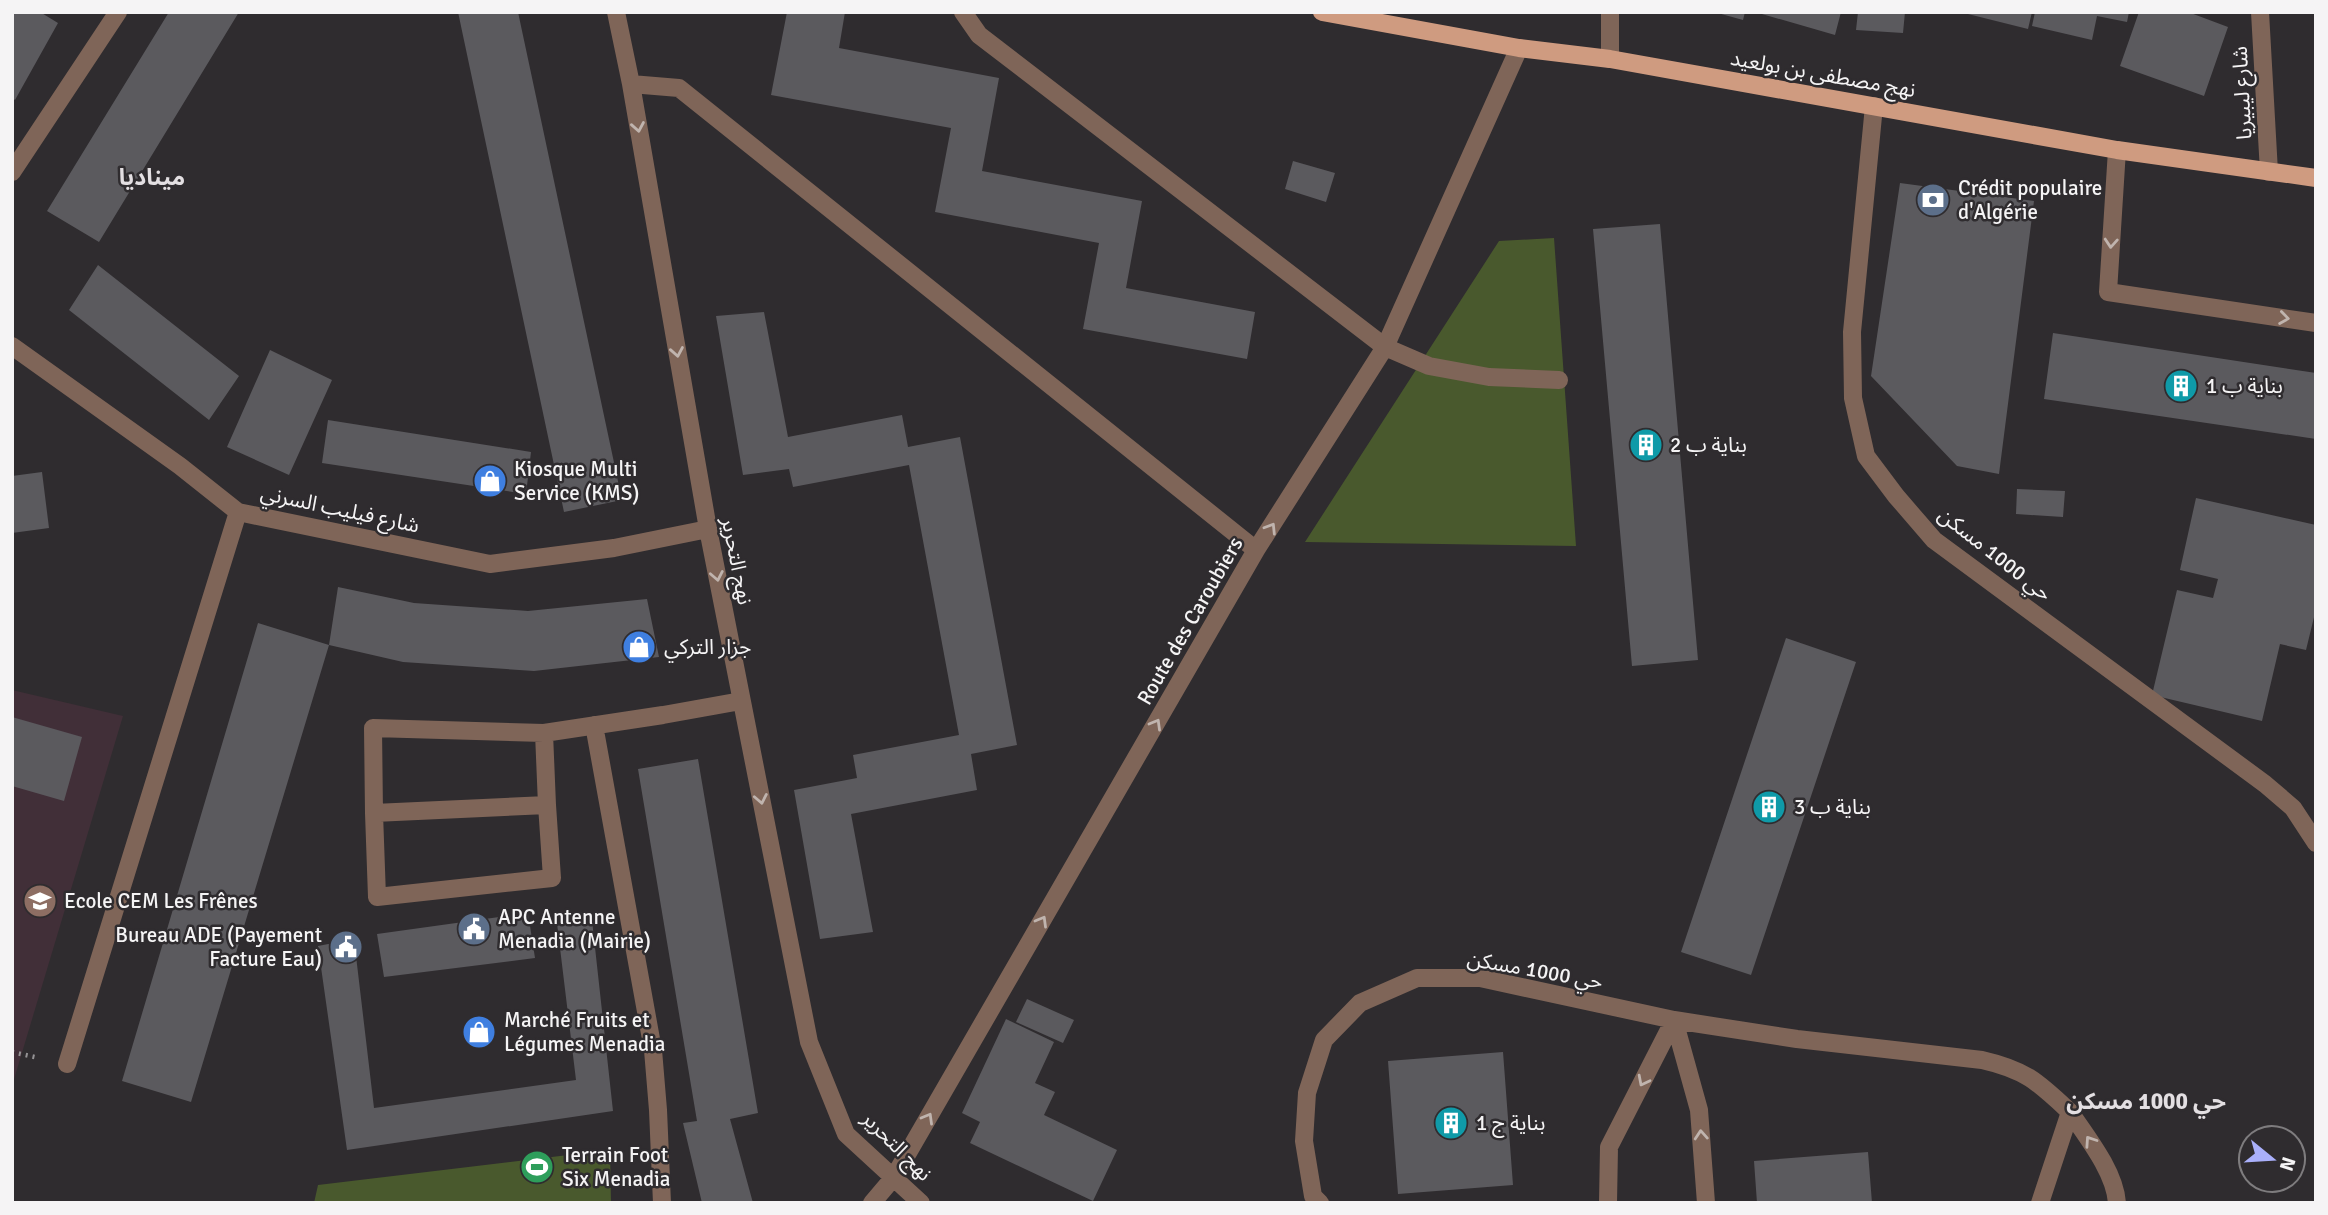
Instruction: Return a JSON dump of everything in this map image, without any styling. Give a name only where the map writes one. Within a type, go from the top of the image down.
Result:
[{"type":"main road","name":"نهج مصطفى بن بولعيد","points":[[1327,13],[1519,48],[1610,59],[2117,150],[2316,178]]},
{"type":"street","points":[[12,172],[118,12]]},
{"type":"street","name":"نهج التحرير","points":[[616,12],[631,84],[708,529],[809,1042],[846,1134],[921,1203]]},
{"type":"street","points":[[963,12],[979,35],[1385,346],[1429,366],[1489,377],[1559,380]]},
{"type":"street","points":[[1610,59],[1611,12]]},
{"type":"street","name":"شارع ليبيريا","points":[[2260,12],[2269,172]]},
{"type":"street","name":"Route des Caroubiers","points":[[872,1203],[894,1177],[1256,550],[1385,346],[1519,48]]},
{"type":"street","points":[[631,84],[679,88],[1256,550]]},
{"type":"street","name":"حي 1000 مسكن","points":[[1874,106],[1852,332],[1853,398],[1866,456],[1934,540],[2265,784],[2294,808],[2316,843]]},
{"type":"street","points":[[2117,150],[2108,292],[2316,323]]},
{"type":"street","name":"شارع فيليب السرني","points":[[12,346],[180,466],[238,512],[490,564],[614,548],[708,529]]},
{"type":"street","points":[[67,1064],[238,512]]},
{"type":"street","points":[[544,733],[552,878],[377,897],[373,728],[544,733],[741,701]]},
{"type":"street","points":[[594,725],[653,1050],[662,1203]]},
{"type":"street","points":[[374,813],[547,805]]},
{"type":"street","name":"حي 1000 مسكن","points":[[1320,1203],[1313,1196],[1304,1141],[1307,1093],[1324,1040],[1360,1003],[1417,978],[1480,978],[1674,1020],[1797,1039],[1982,1059],[2008,1066],[2037,1081],[2070,1112],[2095,1148],[2117,1193],[2118,1203]]},
{"type":"street","points":[[1608,1203],[1609,1147],[1674,1020]]},
{"type":"street","points":[[1674,1020],[1699,1110],[1706,1203]]},
{"type":"street","points":[[2040,1203],[2070,1112]]},
{"type":"shaded area","name":"Ecole CEM Les Frênes","points":[[12,690],[123,716],[12,1086]]},
{"type":"green space","points":[[1554,238],[1576,546],[1305,542],[1499,241]]},
{"type":"green space","name":"Terrain Foot Six Menadia","points":[[610,1150],[611,1203],[314,1203],[318,1185]]},
{"type":"building","points":[[12,12],[40,12],[58,23],[15,100],[12,98]]},
{"type":"building","points":[[169,12],[239,12],[99,242],[47,211]]},
{"type":"building","points":[[458,12],[518,12],[622,500],[564,512]]},
{"type":"building","points":[[787,12],[845,12],[839,48],[999,78],[982,171],[1142,201],[1126,288],[1255,312],[1247,359],[1083,329],[1099,243],[935,212],[951,128],[771,95]]},
{"type":"building","points":[[1714,12],[1745,12],[1743,20]]},
{"type":"building","points":[[1755,12],[1841,12],[1835,35]]},
{"type":"building","points":[[1858,12],[1905,12],[1903,33],[1856,30]]},
{"type":"building","points":[[1960,12],[2032,12],[2028,29]]},
{"type":"building","points":[[2035,12],[2129,12],[2127,22],[2097,16],[2092,40],[2032,26]]},
{"type":"building","points":[[2139,12],[2188,12],[2228,27],[2204,96],[2120,66]]},
{"type":"building","points":[[1293,161],[1335,173],[1326,202],[1285,189]]},
{"type":"building","points":[[1900,183],[2034,201],[1999,474],[1957,466],[1871,376]]},
{"type":"building","name":"بناية ب 2","points":[[1660,224],[1698,660],[1632,666],[1593,229]]},
{"type":"building","points":[[98,265],[239,376],[209,420],[69,310]]},
{"type":"building","points":[[764,312],[788,437],[902,415],[908,447],[960,437],[1017,745],[971,754],[977,790],[851,814],[873,932],[820,939],[794,790],[857,778],[853,755],[959,735],[909,465],[793,487],[789,469],[743,475],[716,316]]},
{"type":"building","name":"بناية ب 1","points":[[2053,333],[2316,373],[2316,439],[2044,399]]},
{"type":"building","points":[[270,350],[332,380],[289,475],[227,447]]},
{"type":"building","points":[[328,420],[531,452],[526,494],[322,463]]},
{"type":"building","points":[[42,472],[49,528],[12,533],[12,476]]},
{"type":"building","points":[[2017,489],[2065,491],[2063,517],[2016,514]]},
{"type":"building","points":[[2196,498],[2316,525],[2316,609],[2306,650],[2280,644],[2262,721],[2152,695],[2177,590],[2213,598],[2218,579],[2180,570]]},
{"type":"building","points":[[338,587],[414,603],[528,611],[647,599],[659,657],[534,671],[403,662],[329,645]]},
{"type":"building","points":[[258,623],[329,645],[191,1102],[122,1081]]},
{"type":"building","name":"بناية ب 3","points":[[1786,638],[1856,662],[1751,975],[1681,952]]},
{"type":"building","points":[[12,717],[82,737],[64,801],[12,786]]},
{"type":"building","points":[[698,759],[758,1113],[730,1119],[753,1203],[702,1203],[683,1123],[697,1121],[638,769]]},
{"type":"building","points":[[591,911],[613,1111],[347,1150],[318,946],[354,939],[374,1108],[576,1080],[556,915]]},
{"type":"building","points":[[528,913],[535,958],[384,977],[377,934]]},
{"type":"building","points":[[1027,999],[1074,1020],[1063,1043],[1016,1022]]},
{"type":"building","points":[[1006,1019],[1054,1042],[1035,1083],[1055,1092],[1044,1115],[1117,1150],[1093,1201],[970,1143],[980,1122],[962,1113]]},
{"type":"building","name":"بناية ج 1","points":[[1503,1052],[1513,1185],[1398,1194],[1388,1061]]},
{"type":"building","points":[[1868,1152],[1872,1203],[1757,1203],[1754,1161]]},
{"type":"place","name":"Crédit populaire d'Algérie","points":[[1933,200]]},
{"type":"place","name":"بناية ب 1","points":[[2181,386]]},
{"type":"place","name":"بناية ب 2","points":[[1646,445]]},
{"type":"place","name":"Kiosque Multi Service (KMS)","points":[[490,481]]},
{"type":"place","name":"جزار التركي","points":[[639,647]]},
{"type":"place","name":"بناية ب 3","points":[[1769,807]]},
{"type":"place","name":"Ecole CEM Les Frênes","points":[[40,901]]},
{"type":"place","name":"APC Antenne Menadia (Mairie)","points":[[474,929]]},
{"type":"place","name":"Bureau ADE (Payement Facture Eau)","points":[[346,947]]},
{"type":"place","name":"Marché Fruits et Légumes Menadia","points":[[479,1032]]},
{"type":"place","name":"بناية ج 1","points":[[1451,1123]]},
{"type":"place","name":"Terrain Foot Six Menadia","points":[[537,1167]]},
{"type":"district","name":"ميناديا","points":[[152,177]]},
{"type":"district","name":"حي 1000 مسكن","points":[[2146,1101]]}]
